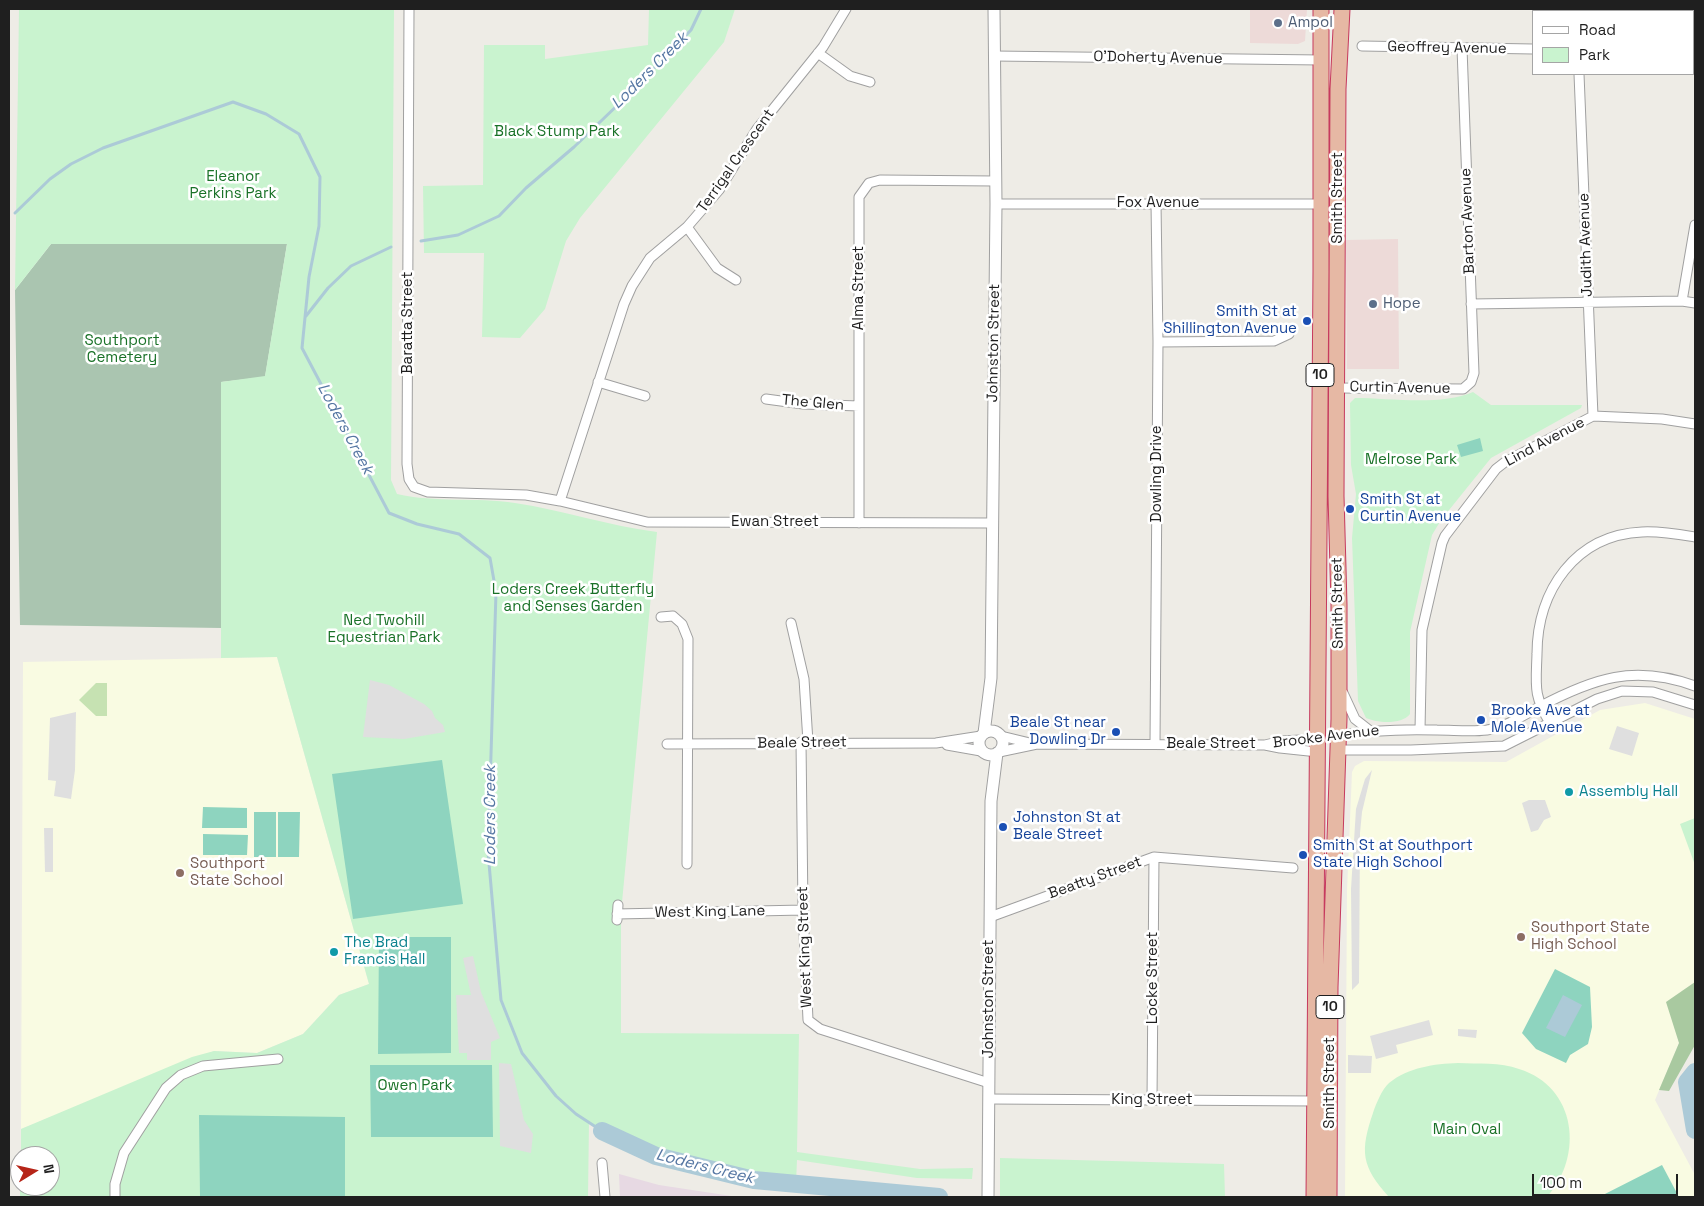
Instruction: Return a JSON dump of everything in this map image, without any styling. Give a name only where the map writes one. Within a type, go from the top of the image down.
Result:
[{"type":"highway","name":"Smith Street","points":[[1314,1197],[1321,9]]},
{"type":"highway","name":"Smith Street","points":[[1329,1197],[1330,987],[1339,682],[1337,388],[1338,89],[1342,9]]},
{"type":"highway","name":"Brooke Avenue","points":[[1318,745],[1338,743]]},
{"type":"street","name":"Baratta Street","points":[[409,9],[407,464],[409,479],[414,487],[428,492],[525,495],[560,500]]},
{"type":"street","name":"Johnston Street","points":[[994,9],[996,204],[991,678],[999,735]]},
{"type":"street","name":"Terrigal Crescent","points":[[560,500],[598,382],[632,286],[650,258],[687,227],[720,190],[757,129],[818,53],[844,11]]},
{"type":"street","name":"Geoffrey Avenue","points":[[1362,46],[1532,49]]},
{"type":"street","name":"Barton Avenue","points":[[1462,48],[1474,373],[1471,382],[1463,389]]},
{"type":"street","points":[[818,53],[853,77],[870,82]]},
{"type":"street","name":"O'Doherty Avenue","points":[[994,56],[1321,60]]},
{"type":"street","name":"Judith Avenue","points":[[1579,75],[1593,416]]},
{"type":"street","name":"Alma Street","points":[[859,523],[859,197],[869,183],[880,180],[995,181]]},
{"type":"street","name":"Dowling Drive","points":[[1155,744],[1158,342],[1156,203]]},
{"type":"street","name":"Fox Avenue","points":[[996,204],[1321,204]]},
{"type":"street","points":[[1682,301],[1695,225]]},
{"type":"street","points":[[687,227],[717,268],[736,280]]},
{"type":"street","points":[[1471,304],[1682,301],[1695,303]]},
{"type":"street","points":[[1158,342],[1274,341],[1289,334]]},
{"type":"street","points":[[598,382],[645,396]]},
{"type":"street","name":"Curtin Avenue","points":[[1337,388],[1463,389]]},
{"type":"street","name":"The Glen","points":[[766,398],[803,404],[859,406]]},
{"type":"street","name":"Lind Avenue","points":[[1420,730],[1422,630],[1445,536],[1500,465],[1593,416],[1662,419],[1695,424]]},
{"type":"street","name":"Ewan Street","points":[[560,500],[647,522],[992,523]]},
{"type":"street","points":[[1550,723],[1536,696],[1538,636],[1547,598],[1566,566],[1585,549],[1624,534],[1656,531],[1695,538]]},
{"type":"street","points":[[661,617],[673,616],[682,624],[688,639],[687,864]]},
{"type":"street","name":"West King Street","points":[[792,623],[804,679],[803,910],[808,1020],[820,1029],[989,1083]]},
{"type":"street","name":"Brooke Avenue","points":[[1338,743],[1369,730],[1486,730],[1506,725],[1589,682],[1621,675],[1663,676],[1695,686]]},
{"type":"street","name":"Johnston Street","points":[[982,735],[991,678]]},
{"type":"street","points":[[1339,682],[1354,717],[1369,730]]},
{"type":"street","name":"Brooke Avenue","points":[[1338,743],[1500,747],[1513,743],[1598,699],[1622,691],[1653,692],[1695,706]]},
{"type":"street","points":[[991,731],[999,735],[1002,746],[998,753],[990,756],[982,752],[978,744],[982,735],[991,731]]},
{"type":"street","name":"Beale Street","points":[[667,744],[936,743],[982,735]]},
{"type":"street","name":"Beale Street","points":[[999,735],[1037,744]]},
{"type":"street","name":"Brooke Avenue","points":[[1265,745],[1279,741],[1318,745]]},
{"type":"street","name":"Beale Street","points":[[936,743],[982,752]]},
{"type":"street","name":"Beale Street","points":[[998,753],[1037,744],[1265,745]]},
{"type":"street","name":"Johnston Street","points":[[982,752],[991,801]]},
{"type":"street","name":"Johnston Street","points":[[988,1197],[991,801],[998,753]]},
{"type":"street","name":"Beatty Street","points":[[990,917],[1154,857],[1293,868]]},
{"type":"street","name":"Locke Street","points":[[1152,1100],[1154,857]]},
{"type":"street","name":"West King Lane","points":[[617,913],[803,910]]},
{"type":"street","points":[[115,1197],[115,1184],[124,1152],[172,1082],[191,1069],[203,1066],[278,1059]]},
{"type":"street","name":"King Street","points":[[989,1099],[1315,1101]]},
{"type":"street","points":[[602,1162],[605,1197]]},
{"type":"shaded area","name":"Ampol","points":[[1250,9],[1307,9],[1305,41],[1298,44],[1250,43]]},
{"type":"shaded area","name":"Hope","points":[[1398,239],[1399,369],[1347,369],[1346,240]]},
{"type":"shaded area","name":"Southport State School","points":[[277,657],[369,984],[339,995],[303,1034],[257,1053],[214,1051],[21,1129],[23,662]]},
{"type":"shaded area","points":[[370,680],[389,685],[424,704],[443,725],[445,732],[404,739],[363,737]]},
{"type":"shaded area","name":"Southport State High School","points":[[1645,703],[1695,719],[1695,982],[1667,1002],[1679,1043],[1655,1100],[1695,1175],[1695,1197],[1345,1197],[1347,891],[1352,772],[1355,766],[1364,761],[1506,762],[1600,710]]},
{"type":"shaded area","points":[[76,712],[75,770],[71,799],[54,796],[56,781],[48,780],[50,718]]},
{"type":"shaded area","points":[[1617,726],[1639,733],[1632,756],[1609,749]]},
{"type":"shaded area","points":[[1372,770],[1362,812],[1360,833],[1359,983],[1352,990],[1351,889],[1356,809],[1365,779]]},
{"type":"shaded area","points":[[1529,800],[1545,800],[1551,817],[1544,820],[1538,830],[1531,832],[1522,803]]},
{"type":"shaded area","points":[[44,828],[53,828],[53,872],[45,872]]},
{"type":"shaded area","points":[[473,956],[481,992],[500,1038],[491,1042],[491,1060],[467,1060],[467,1053],[459,1053],[456,995],[471,995],[463,958]]},
{"type":"shaded area","points":[[1429,1020],[1433,1035],[1396,1045],[1398,1053],[1376,1059],[1370,1036]]},
{"type":"shaded area","points":[[1458,1029],[1477,1030],[1476,1038],[1458,1036]]},
{"type":"shaded area","points":[[1348,1055],[1372,1056],[1371,1073],[1348,1073]]},
{"type":"shaded area","points":[[499,1063],[511,1064],[524,1120],[533,1134],[531,1153],[500,1146]]},
{"type":"shaded area","points":[[619,1174],[659,1185],[738,1197],[620,1197]]},
{"type":"green space","points":[[19,9],[394,9],[391,480],[397,494],[412,497],[515,503],[657,532],[621,913],[621,1033],[799,1034],[797,1152],[920,1169],[973,1168],[972,1179],[917,1178],[797,1160],[796,1183],[742,1177],[688,1166],[662,1157],[612,1136],[589,1122],[588,1197],[20,1197],[60,1196],[60,1146],[21,1146],[21,1129],[192,1057],[214,1051],[257,1053],[303,1034],[339,995],[369,984],[277,657],[221,658],[221,382],[265,376],[287,244],[51,244],[15,290]]},
{"type":"green space","name":"Black Stump Park","points":[[649,9],[735,9],[724,42],[580,218],[566,241],[545,309],[520,338],[482,337],[484,253],[424,253],[423,186],[483,185],[484,45],[545,45],[545,59],[648,45]]},
{"type":"green space","name":"Southport Cemetery","points":[[51,244],[287,244],[265,377],[221,382],[221,628],[20,625],[15,290]]},
{"type":"green space","name":"Melrose Park","points":[[1473,392],[1491,405],[1582,405],[1581,408],[1491,458],[1441,520],[1432,535],[1410,632],[1410,714],[1401,720],[1389,722],[1371,720],[1366,718],[1358,701],[1352,538],[1356,494],[1351,465],[1350,403],[1355,398],[1446,399]]},
{"type":"green space","points":[[1480,438],[1483,451],[1461,457],[1457,445]]},
{"type":"green space","points":[[96,683],[107,683],[107,716],[96,716],[79,700]]},
{"type":"green space","points":[[442,760],[463,904],[353,919],[332,774]]},
{"type":"green space","points":[[203,807],[247,808],[247,828],[202,828]]},
{"type":"green space","points":[[254,812],[276,812],[276,857],[254,857]]},
{"type":"green space","points":[[278,812],[300,812],[299,857],[278,857]]},
{"type":"green space","points":[[1695,818],[1695,865],[1680,824]]},
{"type":"green space","points":[[203,834],[248,835],[247,855],[203,855]]},
{"type":"green space","points":[[379,937],[451,937],[451,1053],[378,1054]]},
{"type":"green space","points":[[1555,969],[1590,987],[1592,1027],[1588,1044],[1570,1055],[1566,1063],[1536,1049],[1522,1033]]},
{"type":"green space","points":[[1695,982],[1695,1045],[1669,1091],[1659,1090],[1679,1043],[1666,1002]]},
{"type":"green space","name":"Main Oval","points":[[1440,1064],[1497,1064],[1519,1069],[1538,1078],[1553,1091],[1563,1107],[1569,1124],[1570,1143],[1566,1162],[1559,1180],[1547,1197],[1389,1197],[1373,1176],[1366,1158],[1366,1138],[1376,1105],[1386,1086],[1413,1070]]},
{"type":"green space","name":"Owen Park","points":[[370,1065],[492,1065],[493,1137],[371,1137]]},
{"type":"green space","points":[[199,1115],[345,1117],[345,1197],[200,1197]]},
{"type":"green space","points":[[1000,1158],[1224,1164],[1225,1197],[1000,1197]]},
{"type":"green space","points":[[1662,1165],[1679,1197],[1599,1197]]},
{"type":"water","points":[[1563,995],[1582,1005],[1565,1037],[1546,1028]]},
{"type":"waterway","name":"Loders Creek","points":[[421,241],[458,235],[499,216],[526,188],[574,147],[626,97],[691,30],[701,9]]},
{"type":"waterway","name":"Loders Creek","points":[[15,213],[50,179],[71,164],[103,148],[233,102],[266,114],[299,134],[320,177],[319,226],[309,277],[302,348],[389,513],[417,524],[459,534],[490,558],[496,592],[488,852],[501,1000],[522,1053],[556,1096],[576,1114],[602,1131]]},
{"type":"waterway","name":"Loders Creek","points":[[306,316],[328,288],[351,266],[391,247]]},
{"type":"waterway","name":"Loders Creek","points":[[1695,1072],[1687,1082],[1695,1130]]},
{"type":"waterway","name":"Loders Creek","points":[[602,1131],[656,1156],[754,1180],[939,1197]]},
{"type":"place","name":"Ampol","points":[[1278,23]]},
{"type":"place","name":"Hope","points":[[1373,304]]},
{"type":"place","name":"Smith St at Shillington Avenue","points":[[1307,321]]},
{"type":"place","name":"Smith St at Curtin Avenue","points":[[1350,509]]},
{"type":"place","name":"Brooke Ave at Mole Avenue","points":[[1481,720]]},
{"type":"place","name":"Beale St near Dowling Dr","points":[[1116,732]]},
{"type":"place","name":"Assembly Hall","points":[[1569,792]]},
{"type":"place","name":"Johnston St at Beale Street","points":[[1003,827]]},
{"type":"place","name":"Smith St at Southport State High School","points":[[1303,855]]},
{"type":"place","name":"Southport State School","points":[[180,873]]},
{"type":"place","name":"Southport State High School","points":[[1521,937]]},
{"type":"place","name":"The Brad Francis Hall","points":[[334,952]]},
{"type":"park label","name":"Eleanor Perkins Park","points":[[233,186]]},
{"type":"park label","name":"Loders Creek Butterfly and Senses Garden","points":[[573,598]]},
{"type":"park label","name":"Ned Twohill Equestrian Park","points":[[384,630]]}]
